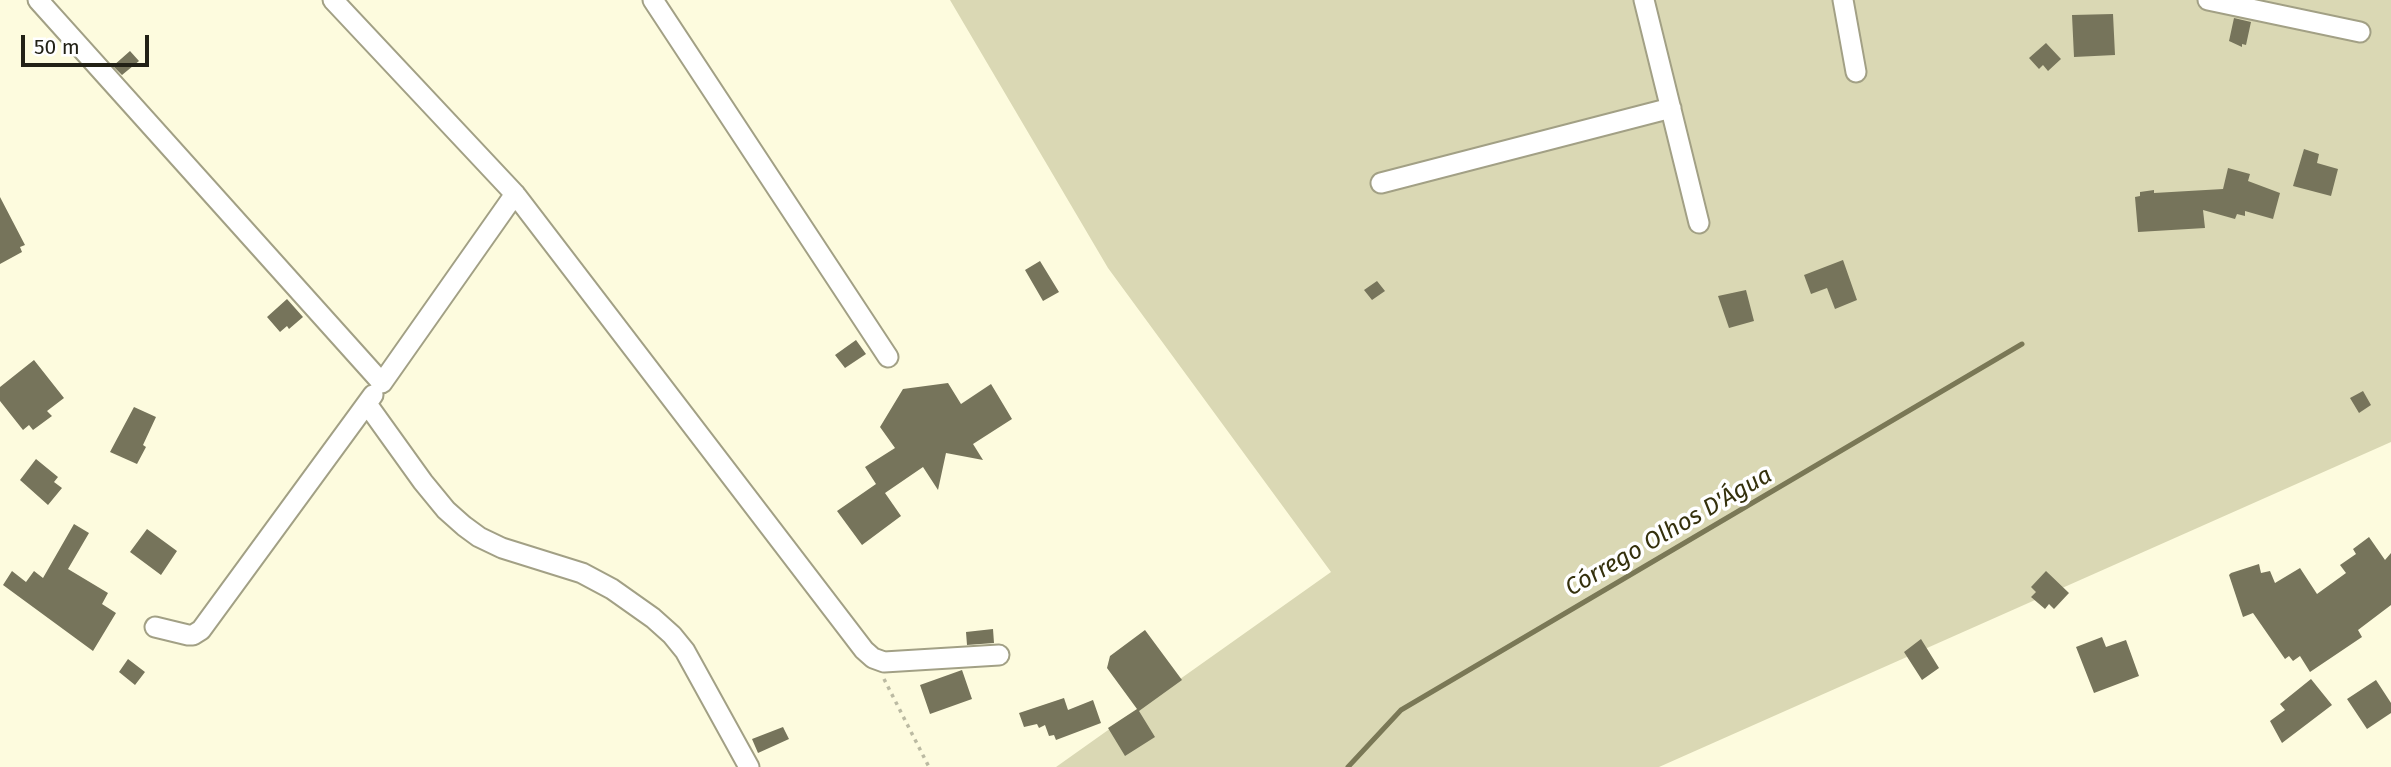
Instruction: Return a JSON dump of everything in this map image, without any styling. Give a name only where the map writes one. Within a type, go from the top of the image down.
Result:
[{"type":"street","points":[[38,0],[382,383]]},
{"type":"street","points":[[333,0],[515,194],[858,643],[873,658],[879,662],[894,663],[999,655]]},
{"type":"street","points":[[653,0],[888,357]]},
{"type":"street","points":[[1644,0],[1699,223]]},
{"type":"street","points":[[1843,0],[1856,72]]},
{"type":"street","points":[[2208,0],[2360,32]]},
{"type":"street","points":[[1381,183],[1671,108]]},
{"type":"street","points":[[155,627],[188,635],[201,630],[367,404],[515,194]]},
{"type":"street","points":[[367,404],[423,482],[446,510],[464,526],[502,548],[582,573],[611,589],[653,618],[672,635],[685,650],[749,767]]},
{"type":"path","points":[[873,658],[929,767]]},
{"type":"shaded area","points":[[950,0],[2391,0],[2391,442],[1659,767],[1056,767],[1331,572],[1108,268]]},
{"type":"building","points":[[2113,14],[2115,55],[2074,57],[2072,15]]},
{"type":"building","points":[[2234,18],[2251,22],[2246,45],[2242,44],[2242,47],[2229,41]]},
{"type":"building","points":[[2046,43],[2061,59],[2048,71],[2043,65],[2039,69],[2029,58]]},
{"type":"building","points":[[130,51],[139,61],[122,75],[113,66]]},
{"type":"building","points":[[2304,149],[2319,154],[2317,163],[2338,169],[2331,196],[2293,186]]},
{"type":"building","points":[[2228,168],[2250,174],[2248,181],[2280,193],[2273,219],[2245,211],[2245,216],[2237,214],[2235,219],[2203,210],[2205,228],[2138,232],[2135,197],[2140,196],[2140,192],[2223,189]]},
{"type":"building","points":[[0,197],[25,245],[20,247],[22,252],[0,264]]},
{"type":"building","points":[[1843,260],[1857,300],[1835,309],[1827,288],[1811,294],[1804,275]]},
{"type":"building","points":[[1040,261],[1059,292],[1043,301],[1025,270]]},
{"type":"building","points":[[1377,281],[1385,291],[1372,300],[1364,290]]},
{"type":"building","points":[[1746,290],[1754,321],[1729,328],[1718,296]]},
{"type":"building","points":[[287,299],[303,317],[289,329],[287,326],[280,332],[267,317]]},
{"type":"building","points":[[856,340],[866,354],[845,368],[835,355]]},
{"type":"building","points":[[34,360],[64,398],[47,411],[52,416],[33,430],[29,425],[23,430],[0,401],[0,387]]},
{"type":"building","points":[[948,383],[961,404],[991,384],[1012,419],[973,444],[983,460],[946,453],[938,490],[923,467],[885,493],[901,516],[862,545],[837,511],[876,484],[865,467],[895,448],[880,427],[903,389]]},
{"type":"building","points":[[2363,391],[2371,405],[2359,413],[2350,398]]},
{"type":"building","points":[[134,407],[156,417],[137,464],[110,452]]},
{"type":"building","points":[[36,459],[58,477],[54,482],[62,488],[48,505],[20,480]]},
{"type":"building","points":[[74,524],[89,533],[68,569],[108,593],[102,604],[116,613],[93,651],[3,585],[12,571],[26,582],[34,571],[43,578]]},
{"type":"building","points":[[147,529],[177,551],[161,575],[130,552]]},
{"type":"building","points":[[2369,537],[2385,560],[2391,553],[2391,605],[2358,630],[2362,637],[2310,672],[2300,656],[2293,661],[2289,656],[2285,659],[2253,613],[2243,617],[2229,575],[2231,573],[2259,564],[2261,573],[2270,571],[2275,583],[2300,568],[2317,594],[2346,573],[2340,565],[2356,554],[2353,549]]},
{"type":"building","points":[[2046,571],[2069,593],[2054,609],[2049,604],[2045,609],[2031,597],[2036,592],[2031,587]]},
{"type":"building","points":[[993,629],[994,643],[967,645],[966,632]]},
{"type":"building","points":[[1145,630],[1182,680],[1139,711],[1155,737],[1125,756],[1108,728],[1137,709],[1107,668],[1110,656]]},
{"type":"building","points":[[2102,637],[2106,647],[2126,640],[2139,676],[2094,693],[2076,647]]},
{"type":"building","points":[[1921,639],[1939,668],[1922,680],[1904,652]]},
{"type":"building","points":[[128,659],[145,672],[135,685],[119,672]]},
{"type":"building","points":[[962,670],[972,699],[930,714],[920,685]]},
{"type":"building","points":[[2311,679],[2332,705],[2282,743],[2270,721],[2285,710],[2280,704]]},
{"type":"building","points":[[2376,680],[2391,703],[2391,713],[2367,729],[2347,699]]},
{"type":"building","points":[[1064,698],[1068,710],[1093,700],[1101,723],[1056,740],[1054,735],[1049,736],[1045,725],[1039,728],[1037,724],[1024,727],[1019,713]]},
{"type":"building","points":[[783,727],[789,739],[758,753],[752,739]]},
{"type":"waterway","name":"Córrego Olhos D'Água","points":[[1348,767],[1401,710],[2022,344]]}]
